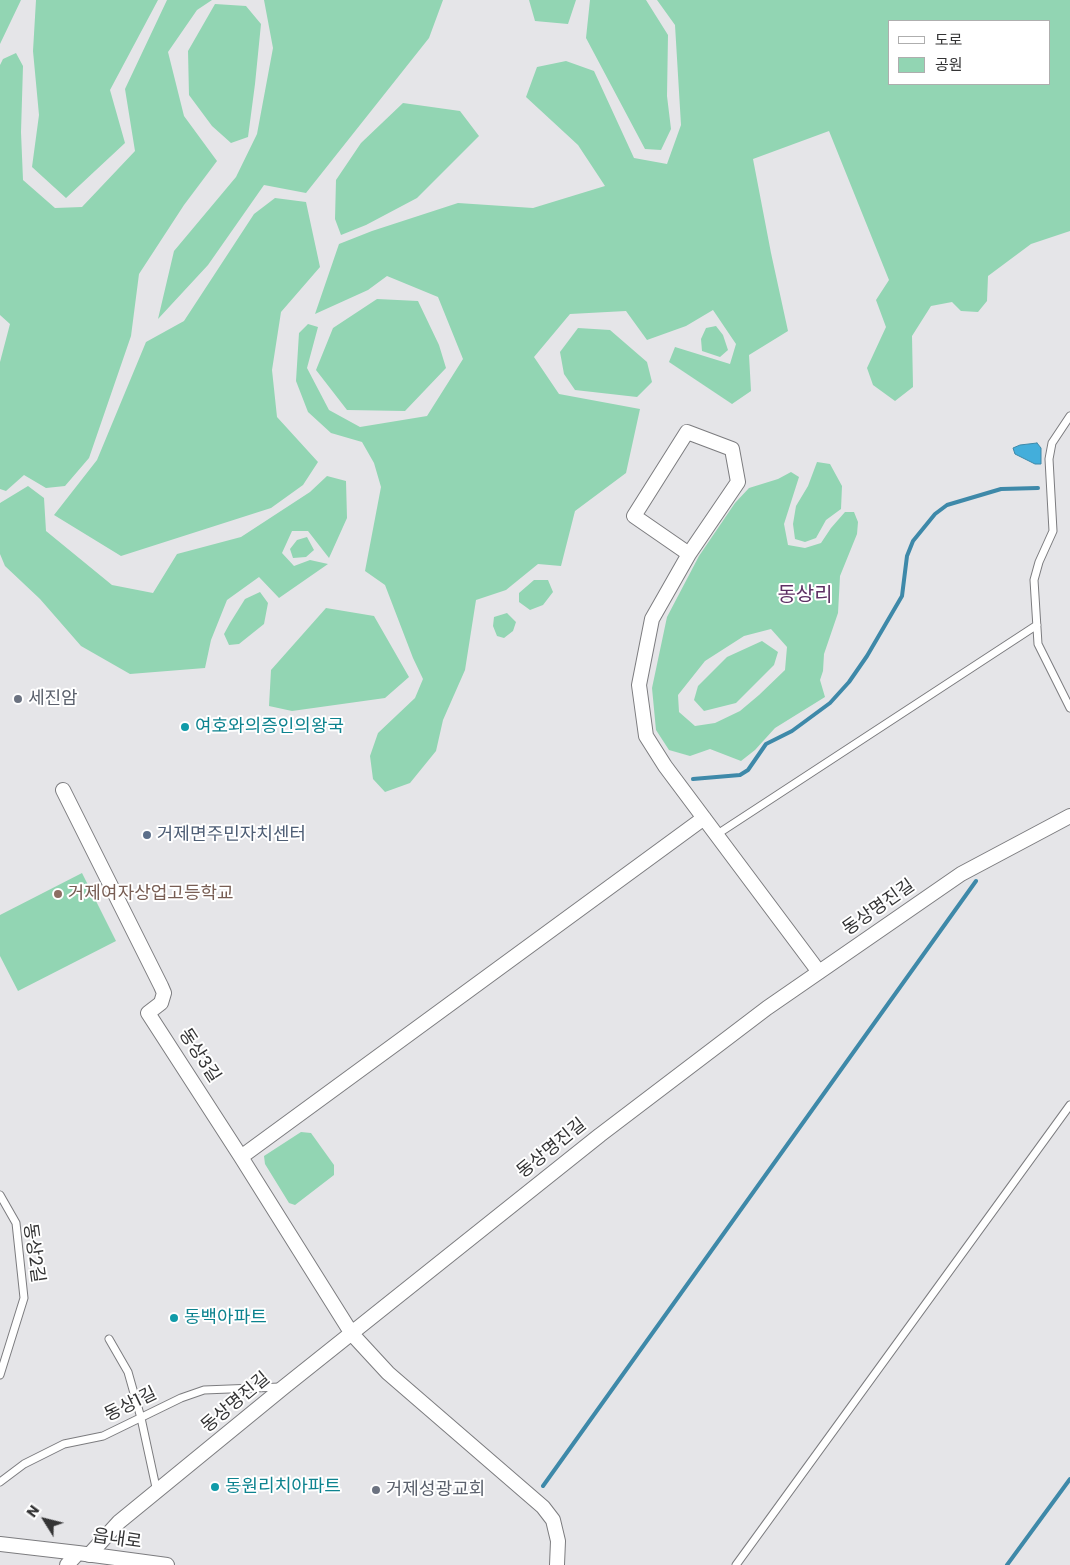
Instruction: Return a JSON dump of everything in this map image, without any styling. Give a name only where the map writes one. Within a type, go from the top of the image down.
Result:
[{"type":"street","points":[[689,554],[634,516],[686,432],[732,449],[738,482],[689,554],[652,619],[639,686],[646,736],[665,766],[819,972]]},
{"type":"street","name":"동상3길","points":[[63,790],[161,986],[164,994],[160,1003],[148,1013],[242,1157],[352,1334],[388,1373],[543,1507],[553,1520],[558,1541],[557,1565]]},
{"type":"street","name":"동상명진길","points":[[84,1554],[119,1522],[284,1387],[600,1135],[767,1008],[961,874],[1070,816]]},
{"type":"street","points":[[242,1157],[704,818]]},
{"type":"street","points":[[0,1544],[84,1554]]},
{"type":"street","name":"읍내로","points":[[67,1565],[84,1554],[167,1565]]},
{"type":"lane","points":[[1070,416],[1052,443],[1049,459],[1053,531],[1039,562],[1034,580],[1038,644],[1070,708]]},
{"type":"lane","points":[[716,835],[1038,625]]},
{"type":"lane","points":[[736,1565],[1070,1105]]},
{"type":"lane","name":"동상2길","points":[[0,1195],[16,1223],[24,1298],[0,1375]]},
{"type":"lane","points":[[109,1339],[128,1372],[141,1418],[157,1492]]},
{"type":"lane","name":"동상1길","points":[[0,1482],[24,1464],[64,1444],[103,1436],[181,1398],[204,1390],[284,1387]]},
{"type":"green space","points":[[0,0],[21,0],[0,44]]},
{"type":"green space","points":[[36,0],[158,0],[110,90],[125,143],[66,198],[32,167],[39,115],[33,51]]},
{"type":"green space","points":[[167,0],[212,0],[197,10],[168,52],[184,116],[217,161],[184,205],[139,274],[131,336],[89,458],[65,486],[46,488],[24,475],[6,491],[0,489],[0,362],[10,324],[0,315],[0,65],[3,59],[16,53],[23,66],[21,132],[23,180],[55,208],[82,207],[135,151],[125,89]]},
{"type":"green space","points":[[264,0],[443,0],[429,38],[306,193],[264,185],[208,265],[158,319],[174,251],[236,177],[257,134],[273,48]]},
{"type":"green space","points":[[529,0],[576,0],[568,24],[535,21]]},
{"type":"green space","points":[[590,0],[646,0],[668,35],[667,96],[671,129],[661,150],[645,149],[586,38]]},
{"type":"green space","points":[[657,0],[1070,0],[1070,231],[1031,244],[988,276],[987,301],[978,312],[961,311],[952,302],[931,306],[912,336],[913,387],[895,401],[873,385],[867,368],[886,327],[876,300],[889,280],[829,131],[753,159],[788,331],[749,355],[751,391],[732,404],[669,362],[675,347],[730,364],[736,344],[713,310],[686,326],[647,340],[626,311],[570,314],[534,357],[559,394],[640,409],[626,473],[575,511],[561,566],[538,564],[506,590],[476,600],[465,670],[443,720],[436,751],[410,783],[385,792],[373,779],[370,756],[378,733],[415,698],[423,679],[385,585],[365,571],[381,487],[374,463],[362,442],[331,433],[308,412],[296,381],[299,333],[308,324],[318,327],[307,368],[329,410],[360,427],[427,416],[463,359],[438,297],[387,276],[368,290],[315,314],[339,244],[372,231],[458,203],[533,208],[605,186],[578,145],[526,97],[537,67],[566,61],[594,71],[634,158],[667,164],[681,125],[675,25]]},
{"type":"green space","points":[[215,4],[246,6],[261,24],[248,137],[231,143],[212,126],[189,95],[188,51]]},
{"type":"green space","points":[[403,103],[460,111],[479,136],[417,198],[366,225],[341,235],[335,219],[336,180],[361,143]]},
{"type":"green space","points":[[275,198],[306,202],[320,267],[281,312],[272,370],[277,417],[318,462],[303,485],[271,508],[121,556],[54,515],[97,460],[146,342],[184,321],[254,214]]},
{"type":"green space","points":[[377,299],[418,301],[439,345],[446,368],[405,411],[347,410],[316,370],[333,328]]},
{"type":"green space","points":[[716,326],[723,335],[728,350],[720,357],[702,351],[701,339],[706,328]]},
{"type":"green space","points":[[578,328],[610,330],[647,362],[652,382],[637,397],[575,390],[564,374],[560,352]]},
{"type":"green space","points":[[817,462],[830,464],[842,486],[841,509],[826,520],[816,538],[805,542],[795,539],[793,524],[796,506],[808,486]]},
{"type":"green space","points":[[791,472],[799,477],[784,524],[788,545],[805,548],[821,543],[845,512],[854,512],[858,522],[857,534],[840,576],[838,613],[824,654],[823,671],[820,680],[825,697],[775,728],[755,750],[741,761],[710,749],[690,756],[669,750],[656,730],[652,688],[667,617],[699,556],[735,503],[749,488],[778,479]],"holes":[[[771,629],[787,647],[785,670],[740,711],[715,723],[695,726],[679,712],[678,695],[705,661],[744,636]]]},
{"type":"green space","points":[[327,476],[346,481],[347,518],[329,558],[308,531],[292,531],[282,553],[294,566],[310,560],[328,564],[279,598],[259,577],[227,600],[211,640],[205,668],[130,674],[81,646],[40,599],[5,566],[0,554],[0,503],[28,486],[44,498],[46,531],[112,585],[153,593],[177,554],[241,537],[310,492]]},
{"type":"green space","points":[[307,537],[314,550],[306,557],[293,558],[290,549],[297,540]]},
{"type":"green space","points":[[534,580],[548,580],[553,592],[543,605],[530,610],[519,602],[519,593]]},
{"type":"green space","points":[[260,592],[268,603],[264,624],[239,644],[229,645],[224,634],[230,623],[245,599]]},
{"type":"green space","points":[[326,608],[374,616],[409,677],[385,698],[292,711],[269,706],[271,670]]},
{"type":"green space","points":[[507,613],[516,622],[513,631],[504,638],[497,636],[493,626],[494,617]]},
{"type":"green space","points":[[762,641],[778,652],[774,665],[736,703],[704,711],[694,700],[698,686],[727,657]]},
{"type":"green space","points":[[82,873],[116,941],[18,991],[0,956],[0,915]]},
{"type":"green space","points":[[301,1132],[311,1133],[334,1165],[334,1175],[295,1205],[289,1203],[265,1164],[264,1156]]},
{"type":"water","points":[[1037,443],[1041,448],[1041,464],[1035,464],[1015,454],[1013,448],[1020,445]]},
{"type":"waterway","points":[[693,779],[740,775],[748,770],[766,744],[792,731],[830,703],[849,682],[867,656],[902,596],[907,556],[913,541],[935,514],[947,505],[1001,489],[1038,488]]},
{"type":"waterway","points":[[543,1486],[976,881]]},
{"type":"waterway","points":[[1007,1565],[1070,1479]]},
{"type":"place","name":"세진암","points":[[18,699]]},
{"type":"place","name":"여호와의증인의왕국","points":[[185,727]]},
{"type":"place","name":"거제면주민자치센터","points":[[147,835]]},
{"type":"place","name":"거제여자상업고등학교","points":[[58,894]]},
{"type":"place","name":"동백아파트","points":[[174,1318]]},
{"type":"place","name":"동원리치아파트","points":[[215,1487]]},
{"type":"place","name":"거제성광교회","points":[[376,1490]]},
{"type":"district","name":"동상리","points":[[805,596]]}]
